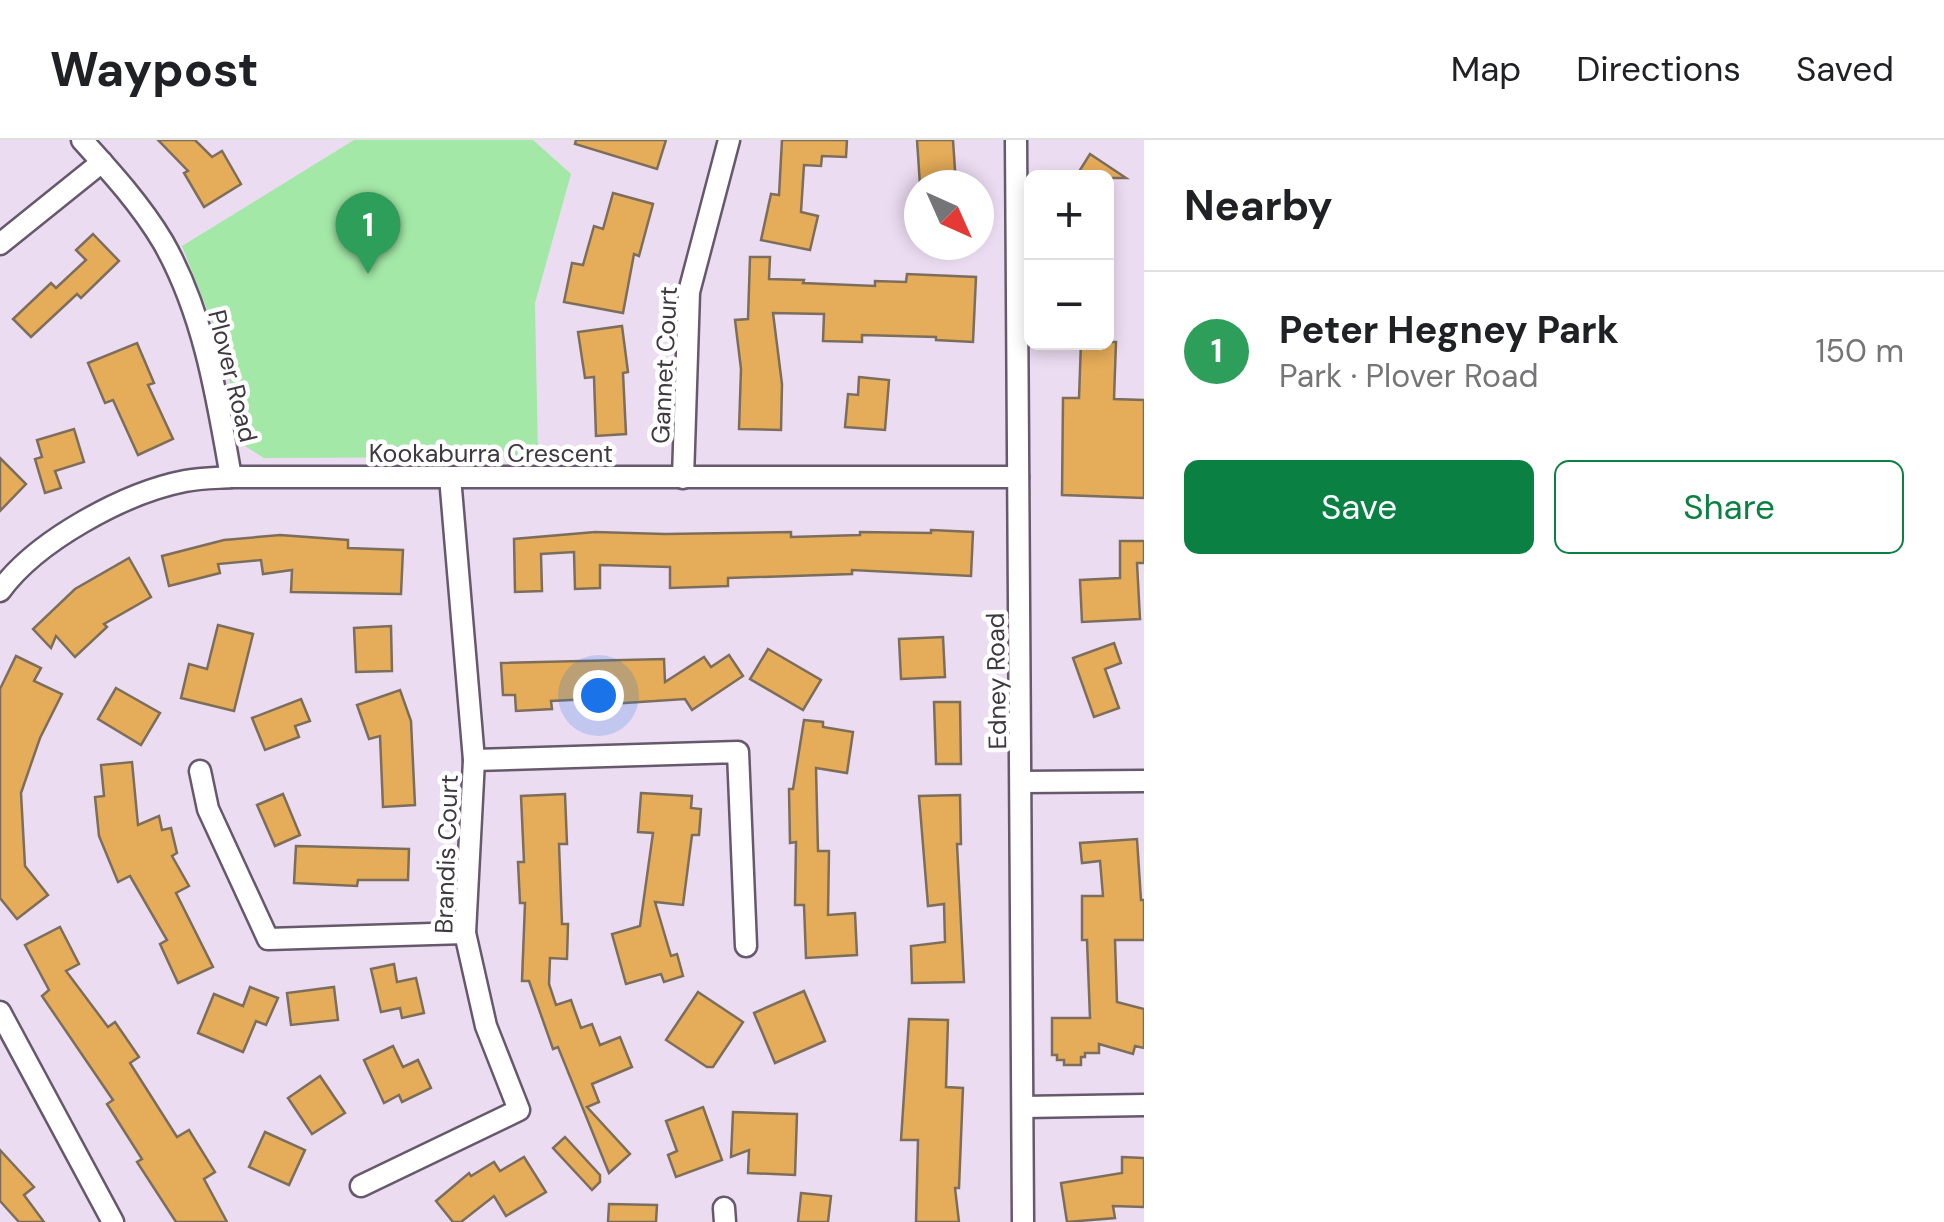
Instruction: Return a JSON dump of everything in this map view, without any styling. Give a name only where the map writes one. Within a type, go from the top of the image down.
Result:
[{"type":"street","name":"Plover Road","points":[[82,140],[164,243],[198,325],[214,380],[231,477]]},
{"type":"street","name":"Gannet Court","points":[[683,478],[689,292],[729,140]]},
{"type":"street","name":"Edney Road","points":[[1016,140],[1023,1222]]},
{"type":"street","points":[[0,244],[102,162]]},
{"type":"street","name":"Kookaburra Crescent","points":[[0,591],[12,575],[88,516],[183,481],[231,477],[1018,477]]},
{"type":"street","name":"Brandis Court","points":[[361,1186],[519,1110],[486,1026],[465,932],[474,760],[450,477]]},
{"type":"street","points":[[474,760],[738,752],[746,946]]},
{"type":"street","points":[[200,771],[208,809],[268,939],[465,932]]},
{"type":"street","points":[[1022,782],[1144,781]]},
{"type":"street","points":[[0,1012],[112,1222]]},
{"type":"street","points":[[1024,1107],[1144,1105]]},
{"type":"green space","points":[[354,140],[533,140],[571,174],[535,303],[538,457],[264,458],[245,446],[221,345],[182,246]]},
{"type":"building","points":[[158,140],[195,140],[212,157],[222,151],[241,184],[204,207],[184,173],[188,171]]},
{"type":"building","points":[[576,140],[666,140],[657,169],[575,144]]},
{"type":"building","points":[[782,140],[847,140],[846,157],[822,156],[821,166],[804,165],[801,212],[818,216],[810,250],[761,240],[771,194],[779,195]]},
{"type":"building","points":[[917,140],[953,140],[955,170],[919,170]]},
{"type":"building","points":[[1090,154],[1114,170],[1080,170]]},
{"type":"building","points":[[613,193],[653,204],[639,256],[634,254],[623,313],[564,302],[572,263],[583,265],[594,226],[603,229]]},
{"type":"building","points":[[93,234],[119,261],[81,298],[77,294],[31,337],[13,319],[51,283],[56,288],[86,260],[76,250]]},
{"type":"building","points":[[750,257],[770,257],[769,279],[804,280],[803,283],[875,286],[875,281],[906,282],[907,274],[976,277],[973,342],[862,335],[862,342],[823,341],[824,314],[773,313],[782,384],[781,430],[739,429],[741,369],[735,320],[748,319]]},
{"type":"building","points":[[622,326],[628,372],[623,373],[626,434],[596,436],[594,377],[585,378],[578,332]]},
{"type":"building","points":[[1116,342],[1114,399],[1144,400],[1144,498],[1062,495],[1063,398],[1079,398],[1081,350],[1114,350]]},
{"type":"building","points":[[137,343],[154,383],[148,385],[173,439],[138,455],[113,400],[105,403],[88,363]]},
{"type":"building","points":[[859,377],[889,380],[885,430],[845,427],[848,394],[858,395]]},
{"type":"building","points":[[74,429],[84,462],[55,471],[61,488],[45,493],[35,459],[42,457],[37,440]]},
{"type":"building","points":[[0,458],[26,484],[0,511]]},
{"type":"building","points":[[931,530],[973,532],[971,576],[852,570],[852,574],[728,578],[728,586],[670,588],[670,567],[600,565],[600,588],[575,589],[574,552],[541,554],[542,591],[515,592],[514,539],[595,532],[791,532],[791,537]]},
{"type":"building","points":[[280,535],[348,540],[348,548],[403,550],[401,594],[291,592],[292,570],[263,574],[261,560],[218,564],[220,573],[169,586],[162,556],[224,540]]},
{"type":"building","points":[[1120,541],[1144,541],[1144,563],[1137,563],[1140,619],[1082,622],[1080,580],[1120,578]]},
{"type":"building","points":[[129,558],[151,597],[104,624],[107,627],[75,657],[56,636],[51,648],[33,629],[75,589]]},
{"type":"building","points":[[218,625],[253,634],[234,711],[181,698],[189,664],[207,669]]},
{"type":"building","points":[[391,626],[392,671],[356,672],[354,628]]},
{"type":"building","points":[[943,637],[945,677],[901,679],[899,639]]},
{"type":"building","points":[[1114,643],[1121,663],[1105,669],[1119,708],[1094,717],[1073,658]]},
{"type":"building","points":[[768,649],[821,680],[803,710],[750,679]]},
{"type":"building","points":[[729,655],[743,676],[692,710],[685,699],[610,704],[611,709],[590,710],[590,699],[551,701],[552,709],[516,711],[515,695],[503,695],[501,663],[664,659],[665,682],[704,657],[711,667]]},
{"type":"building","points":[[16,656],[41,668],[34,681],[62,694],[40,738],[21,793],[25,866],[48,895],[17,919],[0,898],[0,689]]},
{"type":"building","points":[[116,688],[160,713],[141,745],[98,719]]},
{"type":"building","points":[[400,690],[411,721],[415,805],[383,807],[380,736],[369,739],[357,705]]},
{"type":"building","points":[[301,699],[310,721],[295,726],[299,737],[265,750],[252,718]]},
{"type":"building","points":[[934,702],[960,702],[961,764],[936,764]]},
{"type":"building","points":[[804,720],[853,732],[847,773],[816,768],[818,851],[829,851],[828,915],[855,913],[857,955],[806,958],[804,905],[795,905],[796,842],[790,843],[789,789],[793,789]]},
{"type":"building","points":[[132,762],[138,825],[159,816],[162,830],[171,828],[177,853],[172,856],[189,886],[176,893],[213,967],[178,983],[160,944],[167,940],[130,876],[118,882],[99,836],[95,797],[104,796],[101,765]]},
{"type":"building","points":[[641,793],[692,796],[691,808],[701,809],[699,835],[692,835],[683,905],[655,902],[671,956],[677,954],[683,976],[664,982],[661,974],[626,984],[612,934],[640,926],[653,833],[638,832]]},
{"type":"building","points":[[283,794],[300,835],[275,846],[257,805]]},
{"type":"building","points":[[565,794],[567,844],[559,844],[562,924],[568,924],[567,959],[550,958],[549,984],[556,1005],[571,1000],[581,1028],[592,1024],[600,1045],[620,1037],[632,1067],[592,1084],[599,1102],[587,1107],[630,1154],[609,1173],[558,1047],[553,1049],[529,981],[522,981],[525,903],[520,903],[518,862],[524,862],[521,796]]},
{"type":"building","points":[[960,795],[961,844],[957,844],[964,982],[912,983],[911,946],[945,942],[944,904],[928,906],[919,796]]},
{"type":"building","points":[[1137,839],[1144,940],[1115,940],[1117,1002],[1144,1009],[1144,1048],[1135,1046],[1133,1054],[1099,1044],[1099,1053],[1085,1053],[1081,1065],[1064,1065],[1064,1060],[1052,1055],[1052,1018],[1090,1018],[1082,896],[1103,896],[1100,861],[1082,863],[1080,843]]},
{"type":"building","points":[[296,846],[409,849],[408,880],[358,880],[357,886],[294,883]]},
{"type":"building","points":[[60,927],[79,964],[66,971],[108,1027],[115,1022],[139,1057],[130,1063],[177,1137],[189,1130],[215,1172],[204,1179],[227,1222],[176,1222],[137,1162],[142,1159],[107,1104],[113,1100],[42,996],[49,990],[25,945]]},
{"type":"building","points":[[394,964],[397,982],[416,978],[424,1013],[402,1018],[400,1008],[381,1012],[371,969]]},
{"type":"building","points":[[250,987],[278,998],[266,1025],[256,1021],[243,1052],[198,1033],[214,994],[243,1006]]},
{"type":"building","points":[[334,987],[338,1020],[291,1025],[287,993]]},
{"type":"building","points":[[804,991],[825,1041],[775,1063],[754,1013]]},
{"type":"building","points":[[698,992],[743,1022],[713,1067],[666,1040]]},
{"type":"building","points":[[909,1019],[948,1020],[946,1087],[963,1088],[959,1188],[955,1188],[959,1222],[916,1222],[918,1140],[901,1140]]},
{"type":"building","points":[[393,1046],[403,1067],[418,1060],[431,1088],[402,1102],[399,1095],[384,1103],[364,1060]]},
{"type":"building","points":[[320,1076],[345,1113],[312,1134],[288,1098]]},
{"type":"building","points":[[703,1107],[722,1160],[676,1177],[668,1155],[677,1151],[666,1121]]},
{"type":"building","points":[[733,1112],[797,1114],[795,1175],[748,1173],[749,1150],[731,1157]]},
{"type":"building","points":[[265,1132],[305,1150],[289,1185],[249,1167]]},
{"type":"building","points":[[565,1137],[600,1175],[600,1182],[592,1190],[553,1148]]},
{"type":"building","points":[[0,1150],[34,1187],[24,1195],[44,1222],[19,1222],[0,1201]]},
{"type":"building","points":[[524,1157],[546,1192],[506,1216],[494,1196],[461,1222],[453,1222],[436,1201],[469,1173],[471,1176],[494,1162],[500,1171]]},
{"type":"building","points":[[1122,1157],[1144,1158],[1144,1207],[1113,1206],[1115,1218],[1067,1222],[1061,1183],[1122,1173]]},
{"type":"building","points":[[801,1193],[831,1196],[828,1222],[798,1222]]},
{"type":"building","points":[[609,1204],[657,1205],[656,1222],[608,1222]]},
{"type":"place","name":"Peter Hegney Park","points":[[368,274]]}]
